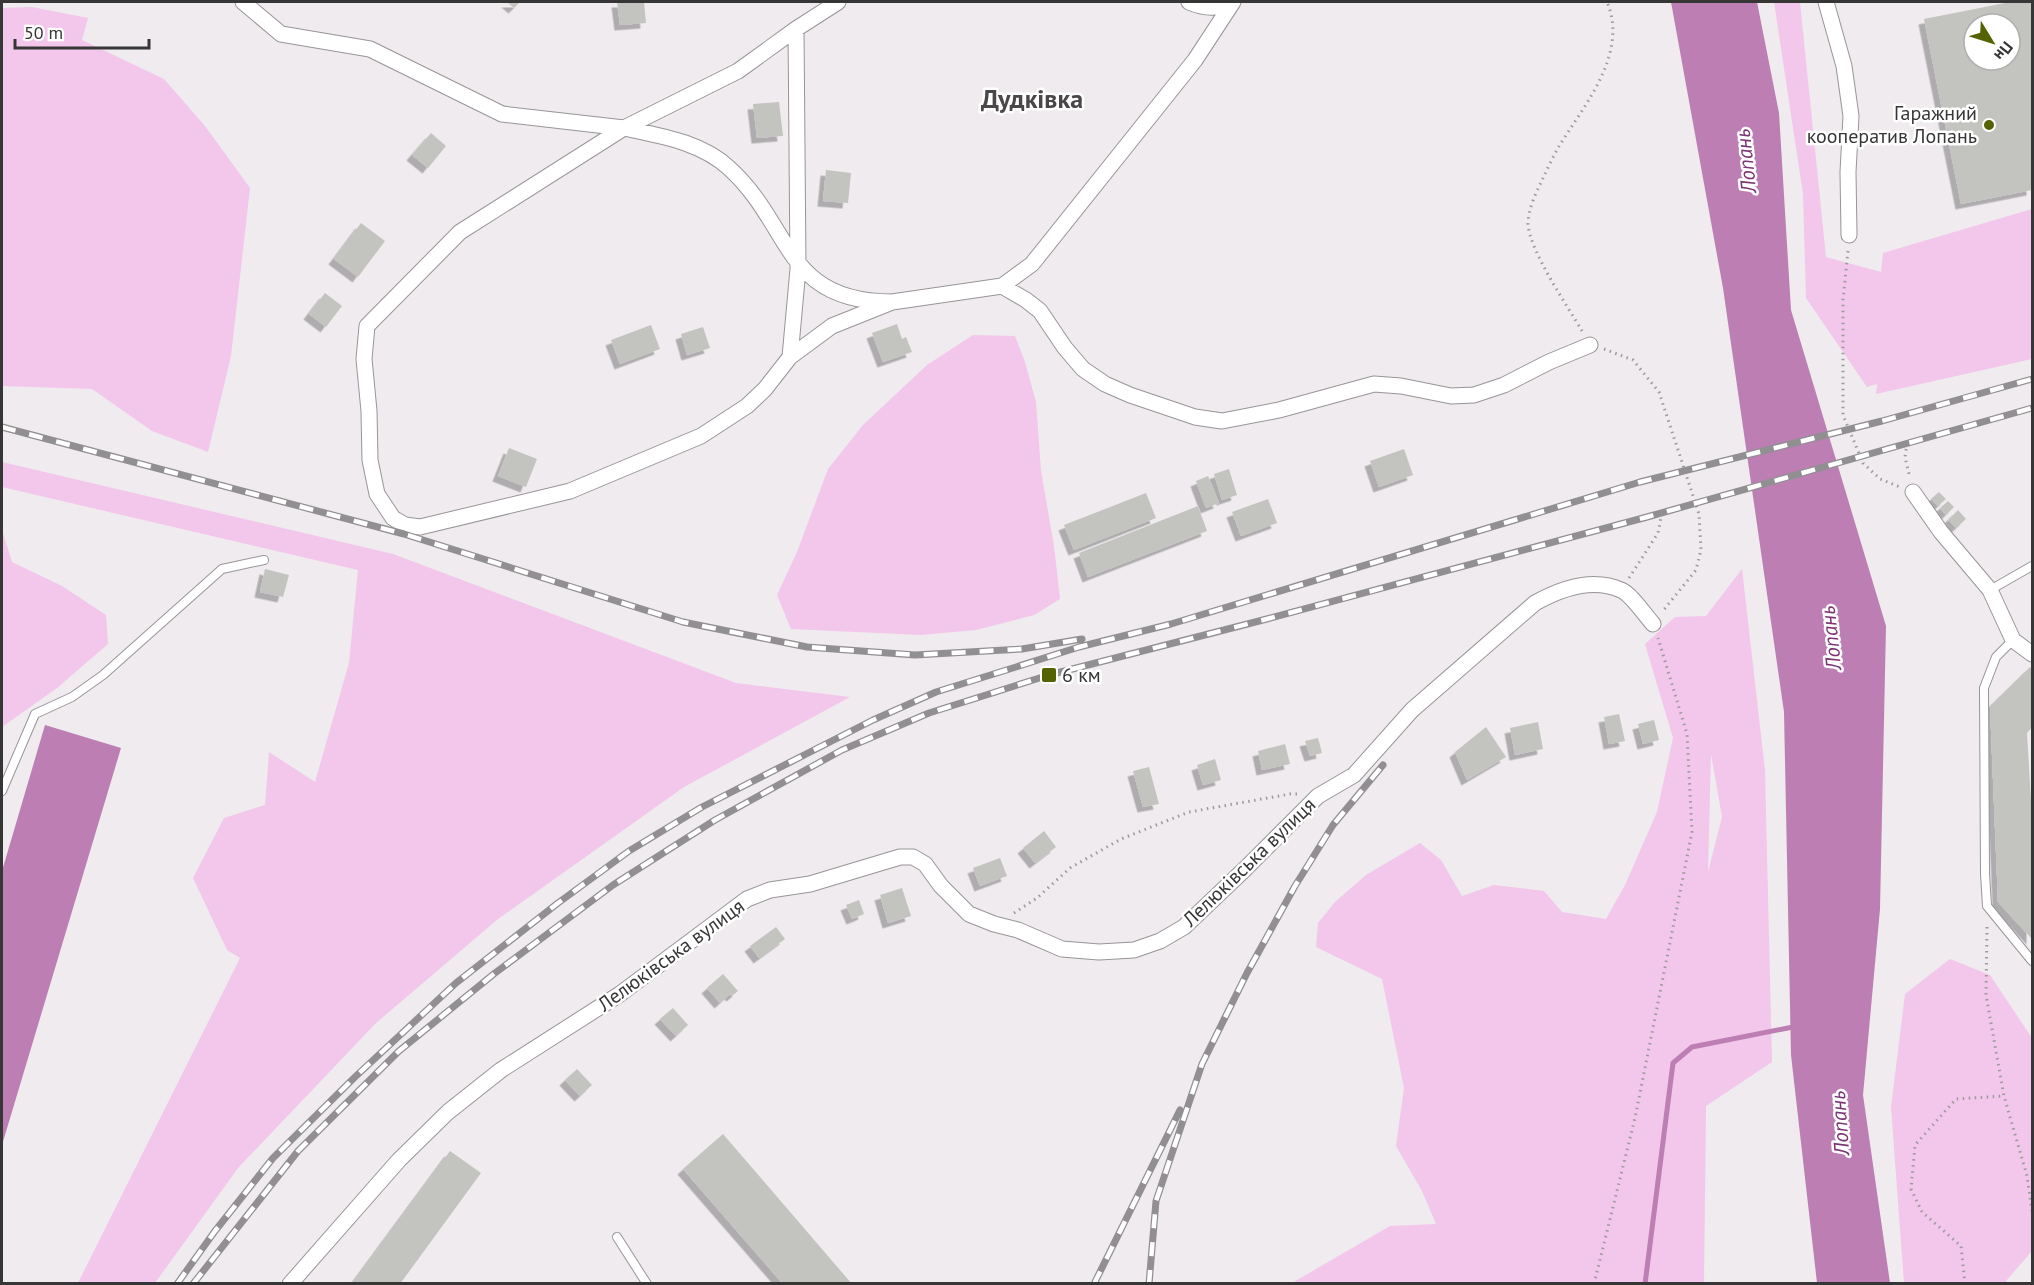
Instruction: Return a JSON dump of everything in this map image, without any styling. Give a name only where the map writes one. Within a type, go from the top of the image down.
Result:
[{"type":"street","points":[[243,2],[281,34],[370,49],[502,114],[624,128],[677,139],[713,156],[729,167],[758,201],[798,264],[810,277],[840,294],[857,300],[892,302],[1002,286],[1032,264],[1195,60],[1232,2]]},
{"type":"street","points":[[838,2],[795,29],[738,71],[624,128],[460,231],[367,326],[364,359],[369,411],[370,460],[377,494],[393,518],[405,525],[420,527],[570,491],[701,436],[747,406],[765,389],[790,357],[832,326],[892,302]]},
{"type":"street","points":[[1189,2],[1212,8],[1232,2]]},
{"type":"street","points":[[1826,2],[1844,66],[1851,116],[1848,172],[1849,235]]},
{"type":"street","points":[[790,357],[798,264],[795,29]]},
{"type":"street","points":[[1002,286],[1026,300],[1040,312],[1083,369],[1104,384],[1194,417],[1222,421],[1279,410],[1374,384],[1401,386],[1451,396],[1474,395],[1504,386],[1549,362],[1590,345]]},
{"type":"street","points":[[1913,492],[1941,532],[1990,590],[2013,640],[2032,654]]},
{"type":"street","name":"Лелюківська вулиця","points":[[290,1284],[399,1160],[448,1112],[501,1070],[620,993],[747,899],[770,890],[810,884],[900,857],[913,857],[925,864],[941,886],[969,914],[1018,930],[1062,949],[1099,952],[1134,950],[1160,941],[1184,927],[1318,796],[1354,775],[1412,710],[1535,603],[1555,592],[1577,586],[1600,585],[1622,590]]},
{"type":"street","points":[[1622,590],[1653,624]]},
{"type":"lane","points":[[2,791],[35,714],[72,697],[104,675],[222,569],[264,560]]},
{"type":"lane","points":[[1990,590],[2032,566]]},
{"type":"lane","points":[[2013,640],[1996,657],[1984,688],[1985,874],[1987,906],[2032,961]]},
{"type":"lane","points":[[617,1237],[647,1284]]},
{"type":"path","points":[[1594,1284],[1635,1118],[1692,832],[1687,734],[1653,624],[1696,570],[1701,550],[1699,514],[1659,392],[1633,360],[1590,345],[1535,249],[1528,224],[1534,196],[1557,150],[1604,72],[1613,42],[1613,16],[1607,2]]},
{"type":"path","points":[[1849,235],[1843,300],[1843,415],[1863,463],[1880,479],[1913,492]]},
{"type":"path","points":[[1907,443],[1905,457],[1913,492]]},
{"type":"path","points":[[1622,590],[1658,533],[1662,512]]},
{"type":"path","points":[[994,924],[1037,898],[1070,868],[1121,839],[1188,812],[1290,794],[1318,796]]},
{"type":"path","points":[[1987,906],[1986,995],[2004,1096],[2027,1176],[2032,1211]]},
{"type":"path","points":[[1965,1284],[1961,1246],[1922,1212],[1911,1189],[1915,1145],[1956,1099],[2004,1096]]},
{"type":"shaded area","points":[[1774,2],[1800,2],[1826,257],[1881,272],[1883,253],[2032,209],[2032,359],[1876,394],[1877,384],[1867,387],[1806,298],[1803,194]]},
{"type":"shaded area","points":[[32,7],[88,18],[82,40],[164,79],[205,126],[250,188],[231,356],[208,452],[152,431],[92,389],[2,386],[2,8]]},
{"type":"shaded area","points":[[973,335],[1015,336],[1025,362],[1036,402],[1041,471],[1054,546],[1060,599],[1034,615],[976,630],[921,635],[791,629],[777,595],[797,552],[828,469],[863,425],[927,365]]},
{"type":"shaded area","points":[[2,462],[393,554],[736,683],[850,697],[684,787],[498,919],[376,1023],[238,1168],[155,1283],[78,1283],[240,958],[227,950],[193,878],[224,818],[265,805],[269,752],[315,782],[349,663],[358,570],[2,487]]},
{"type":"shaded area","points":[[2,530],[12,562],[62,586],[106,615],[108,644],[57,688],[2,727]]},
{"type":"shaded area","points":[[1742,569],[1765,770],[1772,1062],[1706,1106],[1704,1283],[1292,1283],[1390,1226],[1436,1224],[1422,1191],[1396,1146],[1404,1088],[1382,979],[1316,947],[1318,923],[1335,902],[1366,875],[1420,843],[1441,860],[1462,896],[1494,885],[1544,891],[1562,912],[1606,919],[1625,885],[1657,812],[1673,738],[1645,644],[1675,617],[1706,616]],"holes":[[[1711,754],[1722,817],[1708,872]]]},
{"type":"shaded area","points":[[1950,959],[1990,975],[2032,1038],[2032,1251],[2006,1281],[2007,1283],[1904,1283],[1891,1107],[1905,994]]},
{"type":"water","name":"Лопань","points":[[1671,2],[1757,2],[1779,113],[1791,310],[1886,626],[1880,909],[1863,1095],[1890,1283],[1817,1283],[1791,1055],[1784,712],[1723,288]]},
{"type":"water","points":[[45,725],[121,748],[2,1145],[2,871]]},
{"type":"building","points":[[507,2],[520,2],[514,8]]},
{"type":"building","points":[[617,2],[644,2],[646,23],[620,25]]},
{"type":"building","name":"Гаражний кооператив Лопань","points":[[2010,2],[2032,2],[2032,190],[1961,204],[1924,19]]},
{"type":"building","points":[[779,102],[783,136],[757,138],[753,104]]},
{"type":"building","points":[[431,133],[446,146],[428,168],[412,155]]},
{"type":"building","points":[[826,170],[851,173],[848,203],[823,201]]},
{"type":"building","points":[[361,223],[385,241],[358,277],[334,259]]},
{"type":"building","points":[[325,293],[342,306],[326,327],[309,314]]},
{"type":"building","points":[[897,324],[902,339],[906,337],[912,352],[883,362],[872,333]]},
{"type":"building","points":[[651,325],[660,349],[620,364],[611,340]]},
{"type":"building","points":[[703,327],[710,348],[687,355],[681,334]]},
{"type":"building","points":[[509,448],[537,459],[526,487],[498,476]]},
{"type":"building","points":[[1404,449],[1413,475],[1379,487],[1370,461]]},
{"type":"building","points":[[1229,469],[1237,495],[1222,500],[1214,474]]},
{"type":"building","points":[[1208,476],[1219,503],[1206,508],[1196,481]]},
{"type":"building","points":[[1939,492],[1946,499],[1938,506],[1931,499]]},
{"type":"building","points":[[1146,493],[1156,518],[1074,550],[1064,525]]},
{"type":"building","points":[[1268,499],[1277,523],[1241,536],[1232,512]]},
{"type":"building","points":[[1948,501],[1954,507],[1946,515],[1940,508]]},
{"type":"building","points":[[1198,506],[1207,531],[1088,577],[1079,553]]},
{"type":"building","points":[[1958,510],[1966,519],[1956,528],[1948,520]]},
{"type":"building","points":[[265,569],[289,575],[283,597],[260,592]]},
{"type":"building","points":[[2030,667],[2032,670],[2032,727],[2027,733],[2032,817],[2032,939],[1998,902],[1990,706]]},
{"type":"building","points":[[1619,714],[1625,741],[1609,744],[1604,717]]},
{"type":"building","points":[[1654,720],[1659,740],[1643,744],[1638,724]]},
{"type":"building","points":[[1538,722],[1543,749],[1515,755],[1510,728]]},
{"type":"building","points":[[1486,727],[1506,757],[1467,780],[1455,752]]},
{"type":"building","points":[[1318,738],[1322,753],[1310,756],[1305,741]]},
{"type":"building","points":[[1285,744],[1290,764],[1262,770],[1258,751]]},
{"type":"building","points":[[1215,759],[1221,780],[1203,785],[1197,765]]},
{"type":"building","points":[[1149,767],[1159,804],[1143,807],[1133,771]]},
{"type":"building","points":[[1044,831],[1056,847],[1035,863],[1023,848]]},
{"type":"building","points":[[1000,858],[1007,876],[980,886],[973,868]]},
{"type":"building","points":[[902,888],[911,916],[888,923],[880,895]]},
{"type":"building","points":[[859,900],[864,914],[852,919],[846,905]]},
{"type":"building","points":[[776,927],[785,939],[759,958],[750,946]]},
{"type":"building","points":[[723,974],[738,991],[732,996],[730,994],[720,1003],[707,988]]},
{"type":"building","points":[[673,1008],[688,1025],[676,1036],[660,1019]]},
{"type":"building","points":[[577,1069],[592,1085],[580,1096],[565,1080]]},
{"type":"building","points":[[723,1134],[852,1284],[783,1284],[683,1169]]},
{"type":"building","points":[[450,1151],[481,1173],[400,1284],[352,1284]]},
{"type":"waterway","points":[[1645,1284],[1673,1063],[1692,1047],[1798,1026]]},
{"type":"railway","points":[[177,1284],[215,1231],[273,1158],[355,1077],[456,983],[629,851],[702,807],[873,720],[936,692],[1079,647],[1171,624],[1640,482],[1882,421],[2032,379]]},
{"type":"railway","points":[[193,1284],[298,1151],[399,1051],[495,973],[613,885],[715,820],[842,750],[929,713],[1049,675],[1647,517],[2032,408]]},
{"type":"railway","points":[[2,427],[404,534],[683,622],[807,647],[915,655],[1022,649],[1082,639]]},
{"type":"railway","points":[[1149,1284],[1156,1201],[1202,1064],[1247,973],[1295,886],[1333,825],[1383,765]]},
{"type":"railway","points":[[1094,1284],[1180,1110]]},
{"type":"place","name":"Гаражний кооператив Лопань","points":[[1989,125]]},
{"type":"place","name":"6 км","points":[[1049,675]]},
{"type":"district","name":"Дудківка","points":[[1032,99]]}]
